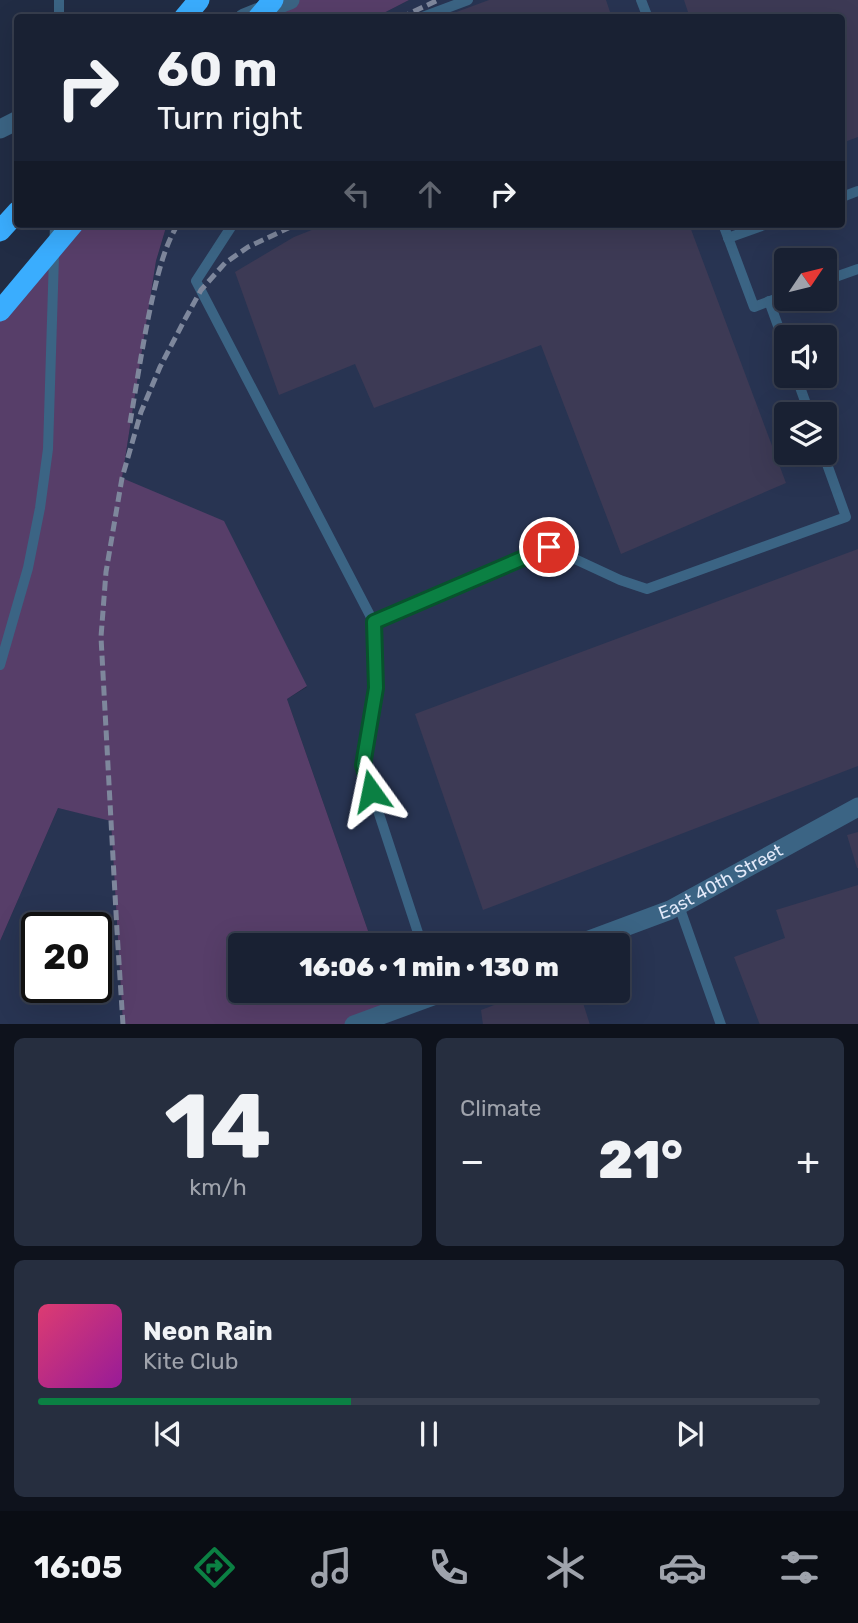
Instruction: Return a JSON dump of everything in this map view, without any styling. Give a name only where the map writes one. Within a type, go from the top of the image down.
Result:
[{"type":"highway","points":[[187,14],[199,0]]},
{"type":"highway","points":[[261,14],[272,0]]},
{"type":"highway","points":[[0,231],[14,215]]},
{"type":"highway","points":[[0,311],[71,228]]},
{"type":"street","points":[[254,14],[290,0]]},
{"type":"street","name":"East 40th Street","points":[[609,933],[679,906],[858,807]]},
{"type":"street","points":[[354,1024],[412,1003]]},
{"type":"lane","points":[[431,14],[468,0]]},
{"type":"lane","points":[[0,665],[30,558],[48,449],[55,228]]},
{"type":"lane","points":[[230,228],[196,281],[374,622],[376,688],[363,765],[418,933]]},
{"type":"lane","points":[[724,228],[754,307],[774,299]]},
{"type":"lane","points":[[728,238],[756,228]]},
{"type":"lane","points":[[837,276],[858,269]]},
{"type":"lane","points":[[769,301],[778,325]]},
{"type":"lane","points":[[827,465],[846,517]]},
{"type":"lane","points":[[374,622],[549,547],[620,580],[648,589],[846,517],[858,521]]},
{"type":"lane","points":[[679,906],[721,1024]]},
{"type":"shaded area","points":[[273,0],[409,0],[382,14],[261,14]]},
{"type":"shaded area","points":[[409,0],[858,0],[858,1024],[354,1024],[395,1010],[393,1003],[630,1003],[630,933],[369,933],[287,699],[307,687],[122,478],[156,261],[166,228],[845,228],[845,14],[382,14]]},
{"type":"shaded area","points":[[70,228],[166,228],[156,261],[122,478],[224,521],[307,686],[287,699],[369,933],[228,933],[228,1003],[393,1003],[396,1010],[354,1024],[123,1024],[111,821],[58,808],[0,941],[0,311]]},
{"type":"shaded area","points":[[58,808],[111,820],[123,1024],[0,1024],[0,941]]},
{"type":"building","points":[[489,0],[606,0],[611,14],[451,14]]},
{"type":"building","points":[[684,0],[858,0],[858,137],[845,142],[845,14],[689,14]]},
{"type":"building","points":[[317,228],[690,228],[774,451],[774,465],[779,465],[786,483],[621,554],[541,345],[374,408],[355,364],[279,395],[235,272],[294,237]]},
{"type":"building","points":[[858,549],[858,766],[483,910],[415,714]]},
{"type":"building","points":[[858,832],[858,868],[857,868],[847,835]]},
{"type":"building","points":[[858,885],[858,1024],[760,1024],[734,957],[785,938],[776,910]]},
{"type":"building","points":[[500,1003],[583,1003],[590,1024],[483,1024],[481,1010]]},
{"type":"railway","points":[[408,14],[438,0]]},
{"type":"railway","points":[[130,423],[157,280],[165,251],[176,228]]},
{"type":"railway","points":[[123,1024],[101,637],[106,572],[122,478],[141,412],[160,367],[201,290],[225,263],[248,247],[288,228]]},
{"type":"route","points":[[371,791],[363,765],[376,688],[374,622],[549,547]]}]
